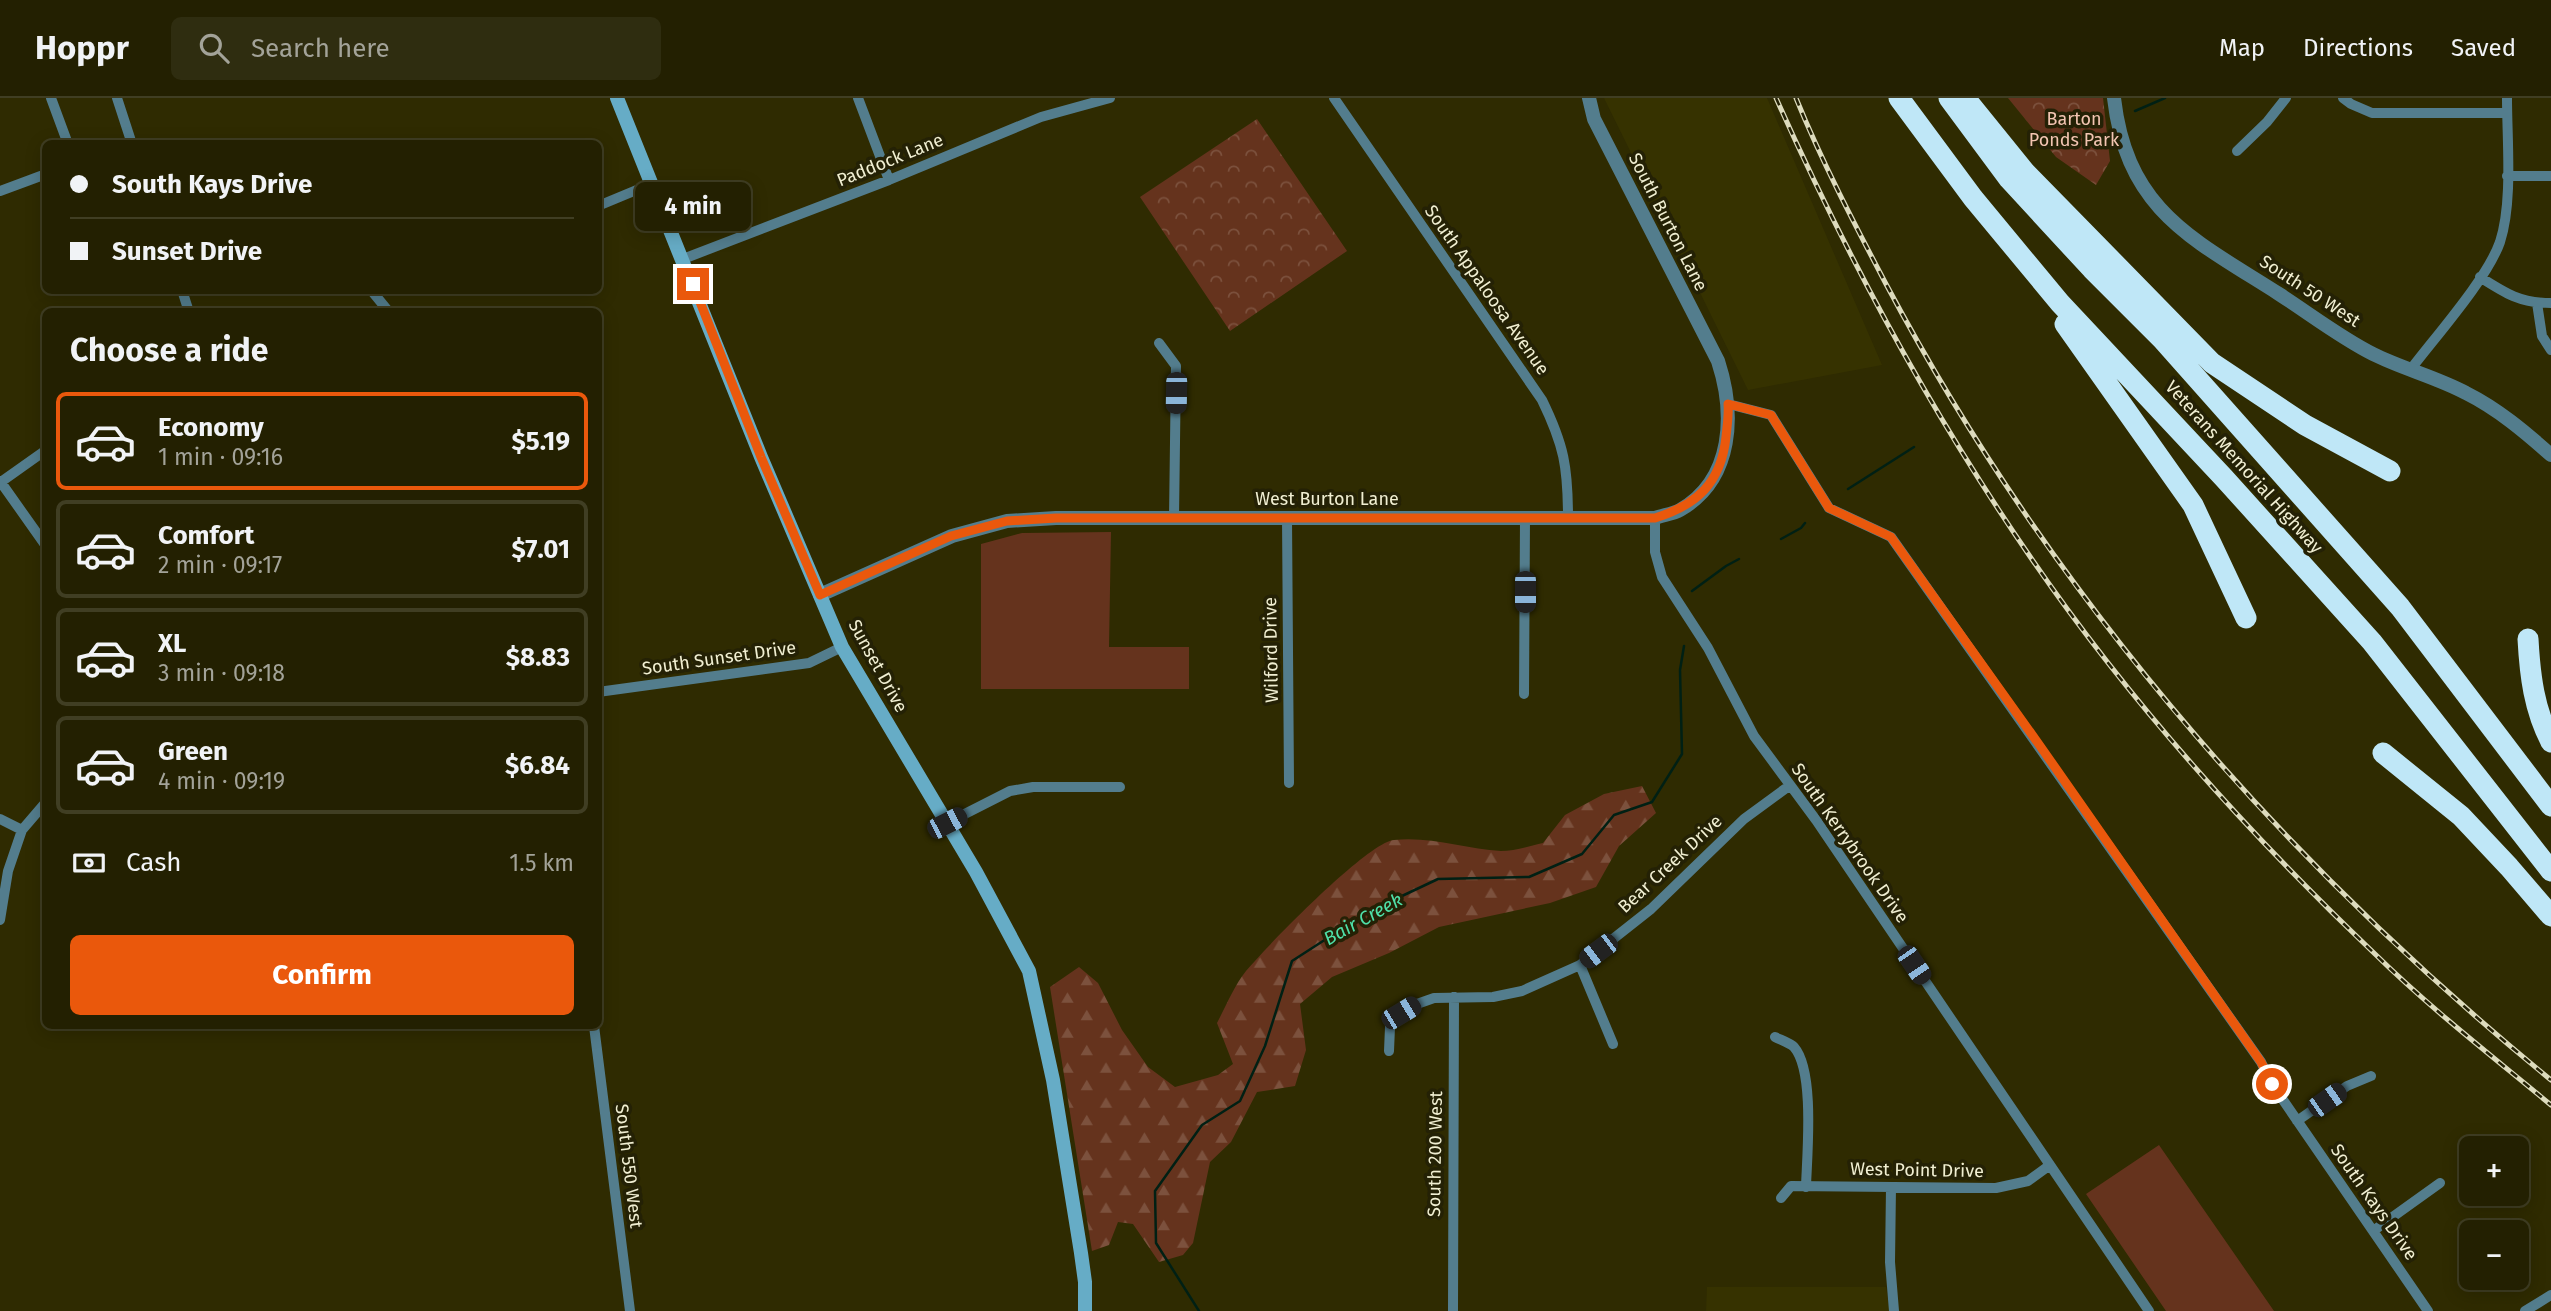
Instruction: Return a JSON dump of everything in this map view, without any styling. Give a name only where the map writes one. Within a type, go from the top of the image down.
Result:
[{"type":"highway","name":"Veterans Memorial Highway","points":[[1899,98],[1973,198],[2060,303],[2224,478],[2372,642],[2551,871]]},
{"type":"highway","name":"Veterans Memorial Highway","points":[[1949,98],[2009,179],[2092,270],[2162,339],[2400,607],[2551,806]]},
{"type":"highway","points":[[1965,98],[2025,172],[2212,363],[2305,425],[2390,471]]},
{"type":"highway","points":[[1973,198],[2193,505],[2246,618]]},
{"type":"highway","points":[[2528,639],[2535,702],[2551,742]]},
{"type":"highway","points":[[2383,753],[2461,817],[2510,867],[2551,916]]},
{"type":"main road","name":"Sunset Drive","points":[[617,98],[761,457],[842,647],[947,823],[1029,971],[1053,1080],[1081,1253],[1085,1311]]},
{"type":"street","points":[[51,98],[67,140]]},
{"type":"street","points":[[117,98],[131,140]]},
{"type":"street","points":[[858,98],[889,180]]},
{"type":"street","name":"Paddock Lane","points":[[683,259],[889,180],[1041,117],[1110,98]]},
{"type":"street","name":"South Appaloosa Avenue","points":[[1334,98],[1542,400],[1558,432],[1567,471],[1568,518]]},
{"type":"street","name":"South Burton Lane","points":[[1589,98],[1594,120],[1718,361]]},
{"type":"street","name":"South 50 West","points":[[2114,98],[2118,132],[2133,171],[2154,202],[2183,233],[2373,354],[2467,393],[2518,426],[2551,456]]},
{"type":"street","points":[[2237,151],[2267,122],[2286,98]]},
{"type":"street","points":[[2343,98],[2372,113],[2507,113]]},
{"type":"street","points":[[2411,369],[2480,277],[2499,243],[2507,209],[2507,98]]},
{"type":"street","points":[[0,191],[42,175]]},
{"type":"street","points":[[2507,176],[2551,176]]},
{"type":"street","points":[[602,204],[652,184]]},
{"type":"street","points":[[2480,277],[2512,298],[2551,303]]},
{"type":"street","points":[[373,294],[386,308]]},
{"type":"street","points":[[2537,303],[2542,336],[2551,350]]},
{"type":"street","points":[[1159,343],[1176,366],[1174,518]]},
{"type":"street","name":"West Burton Lane","points":[[820,595],[951,536],[1007,521],[1056,518],[1655,518],[1680,510],[1706,489],[1719,470],[1726,443],[1728,404],[1718,361]]},
{"type":"street","name":"South Kays Drive","points":[[1728,404],[1771,415],[1829,508],[1891,537],[2261,1062],[2272,1084],[2428,1311]]},
{"type":"street","points":[[42,453],[0,481],[42,540]]},
{"type":"street","name":"Wilford Drive","points":[[1287,518],[1289,783]]},
{"type":"street","points":[[1524,694],[1525,518]]},
{"type":"street","name":"South Kerrybrook Drive","points":[[1655,518],[1655,552],[1662,577],[1708,648],[1754,736],[1816,820],[2149,1311]]},
{"type":"street","name":"South Sunset Drive","points":[[602,691],[809,663],[842,647]]},
{"type":"street","name":"Bear Creek Drive","points":[[1389,1051],[1390,1027],[1401,1013],[1417,1004],[1434,998],[1493,997],[1522,990],[1580,965],[1651,909],[1744,819],[1789,786]]},
{"type":"street","points":[[947,823],[1010,790],[1033,787],[1120,787]]},
{"type":"street","points":[[0,920],[8,871],[22,830],[42,808]]},
{"type":"street","points":[[0,819],[22,830]]},
{"type":"street","points":[[1580,965],[1614,1044]]},
{"type":"street","name":"South 200 West","points":[[1452,1311],[1454,998]]},
{"type":"street","name":"South 550 West","points":[[594,1029],[630,1311]]},
{"type":"street","points":[[1775,1037],[1793,1045],[1803,1062],[1807,1087],[1806,1187]]},
{"type":"street","points":[[2297,1121],[2347,1086],[2371,1076]]},
{"type":"street","name":"West Point Drive","points":[[1781,1198],[1791,1186],[1996,1188],[2028,1181],[2050,1165]]},
{"type":"street","points":[[2373,1231],[2440,1183]]},
{"type":"street","points":[[1891,1187],[1890,1262],[1894,1311]]},
{"type":"street","points":[[2525,1311],[2551,1295]]},
{"type":"shaded area","points":[[1604,98],[1767,98],[1882,365],[1748,390]]},
{"type":"shaded area","points":[[1707,1287],[1886,1287],[1890,1311],[1706,1311]]},
{"type":"green space","name":"Barton Ponds Park","points":[[2008,98],[2103,98],[2110,161],[2096,185],[2056,157]]},
{"type":"green space","points":[[1257,119],[1347,251],[1230,331],[1140,197]]},
{"type":"green space","points":[[1111,532],[1109,647],[1189,647],[1189,689],[981,689],[981,544],[1022,533]]},
{"type":"green space","points":[[1642,786],[1656,813],[1619,846],[1596,887],[1550,903],[1439,927],[1389,953],[1332,977],[1300,1004],[1306,1050],[1295,1086],[1257,1092],[1231,1142],[1210,1162],[1193,1243],[1183,1255],[1159,1262],[1133,1224],[1118,1222],[1109,1245],[1092,1251],[1050,987],[1079,967],[1098,983],[1122,1030],[1148,1067],[1175,1087],[1218,1075],[1233,1064],[1217,1023],[1242,977],[1318,897],[1381,845],[1407,839],[1501,851],[1522,848],[1543,843],[1565,815],[1604,794]]},
{"type":"green space","points":[[2159,1145],[2274,1311],[2166,1311],[2086,1194]]},
{"type":"waterway","name":"Bair Creek","points":[[2135,111],[2165,98]]},
{"type":"waterway","name":"Bair Creek","points":[[1848,489],[1914,447]]},
{"type":"waterway","name":"Bair Creek","points":[[1781,539],[1805,523]]},
{"type":"waterway","name":"Bair Creek","points":[[1692,591],[1739,559]]},
{"type":"waterway","name":"Bair Creek","points":[[1199,1311],[1156,1243],[1155,1191],[1202,1125],[1240,1101],[1265,1046],[1292,961],[1368,912],[1438,879],[1529,877],[1582,854],[1614,815],[1652,802],[1682,754],[1680,670],[1684,646]]},
{"type":"railway","points":[[1776,98],[1861,275],[1924,389],[2029,555],[2107,662],[2236,813],[2328,908],[2417,993],[2551,1105]]},
{"type":"railway","points":[[1796,98],[1827,169],[1862,238],[1951,399],[2022,509],[2097,614],[2178,715],[2264,812],[2355,905],[2451,995],[2551,1080]]},
{"type":"route","points":[[693,284],[761,457],[820,595],[951,536],[1007,521],[1056,518],[1655,518],[1680,510],[1706,489],[1719,470],[1726,443],[1728,404],[1771,415],[1829,508],[1891,537],[2261,1062],[2272,1084]]}]
